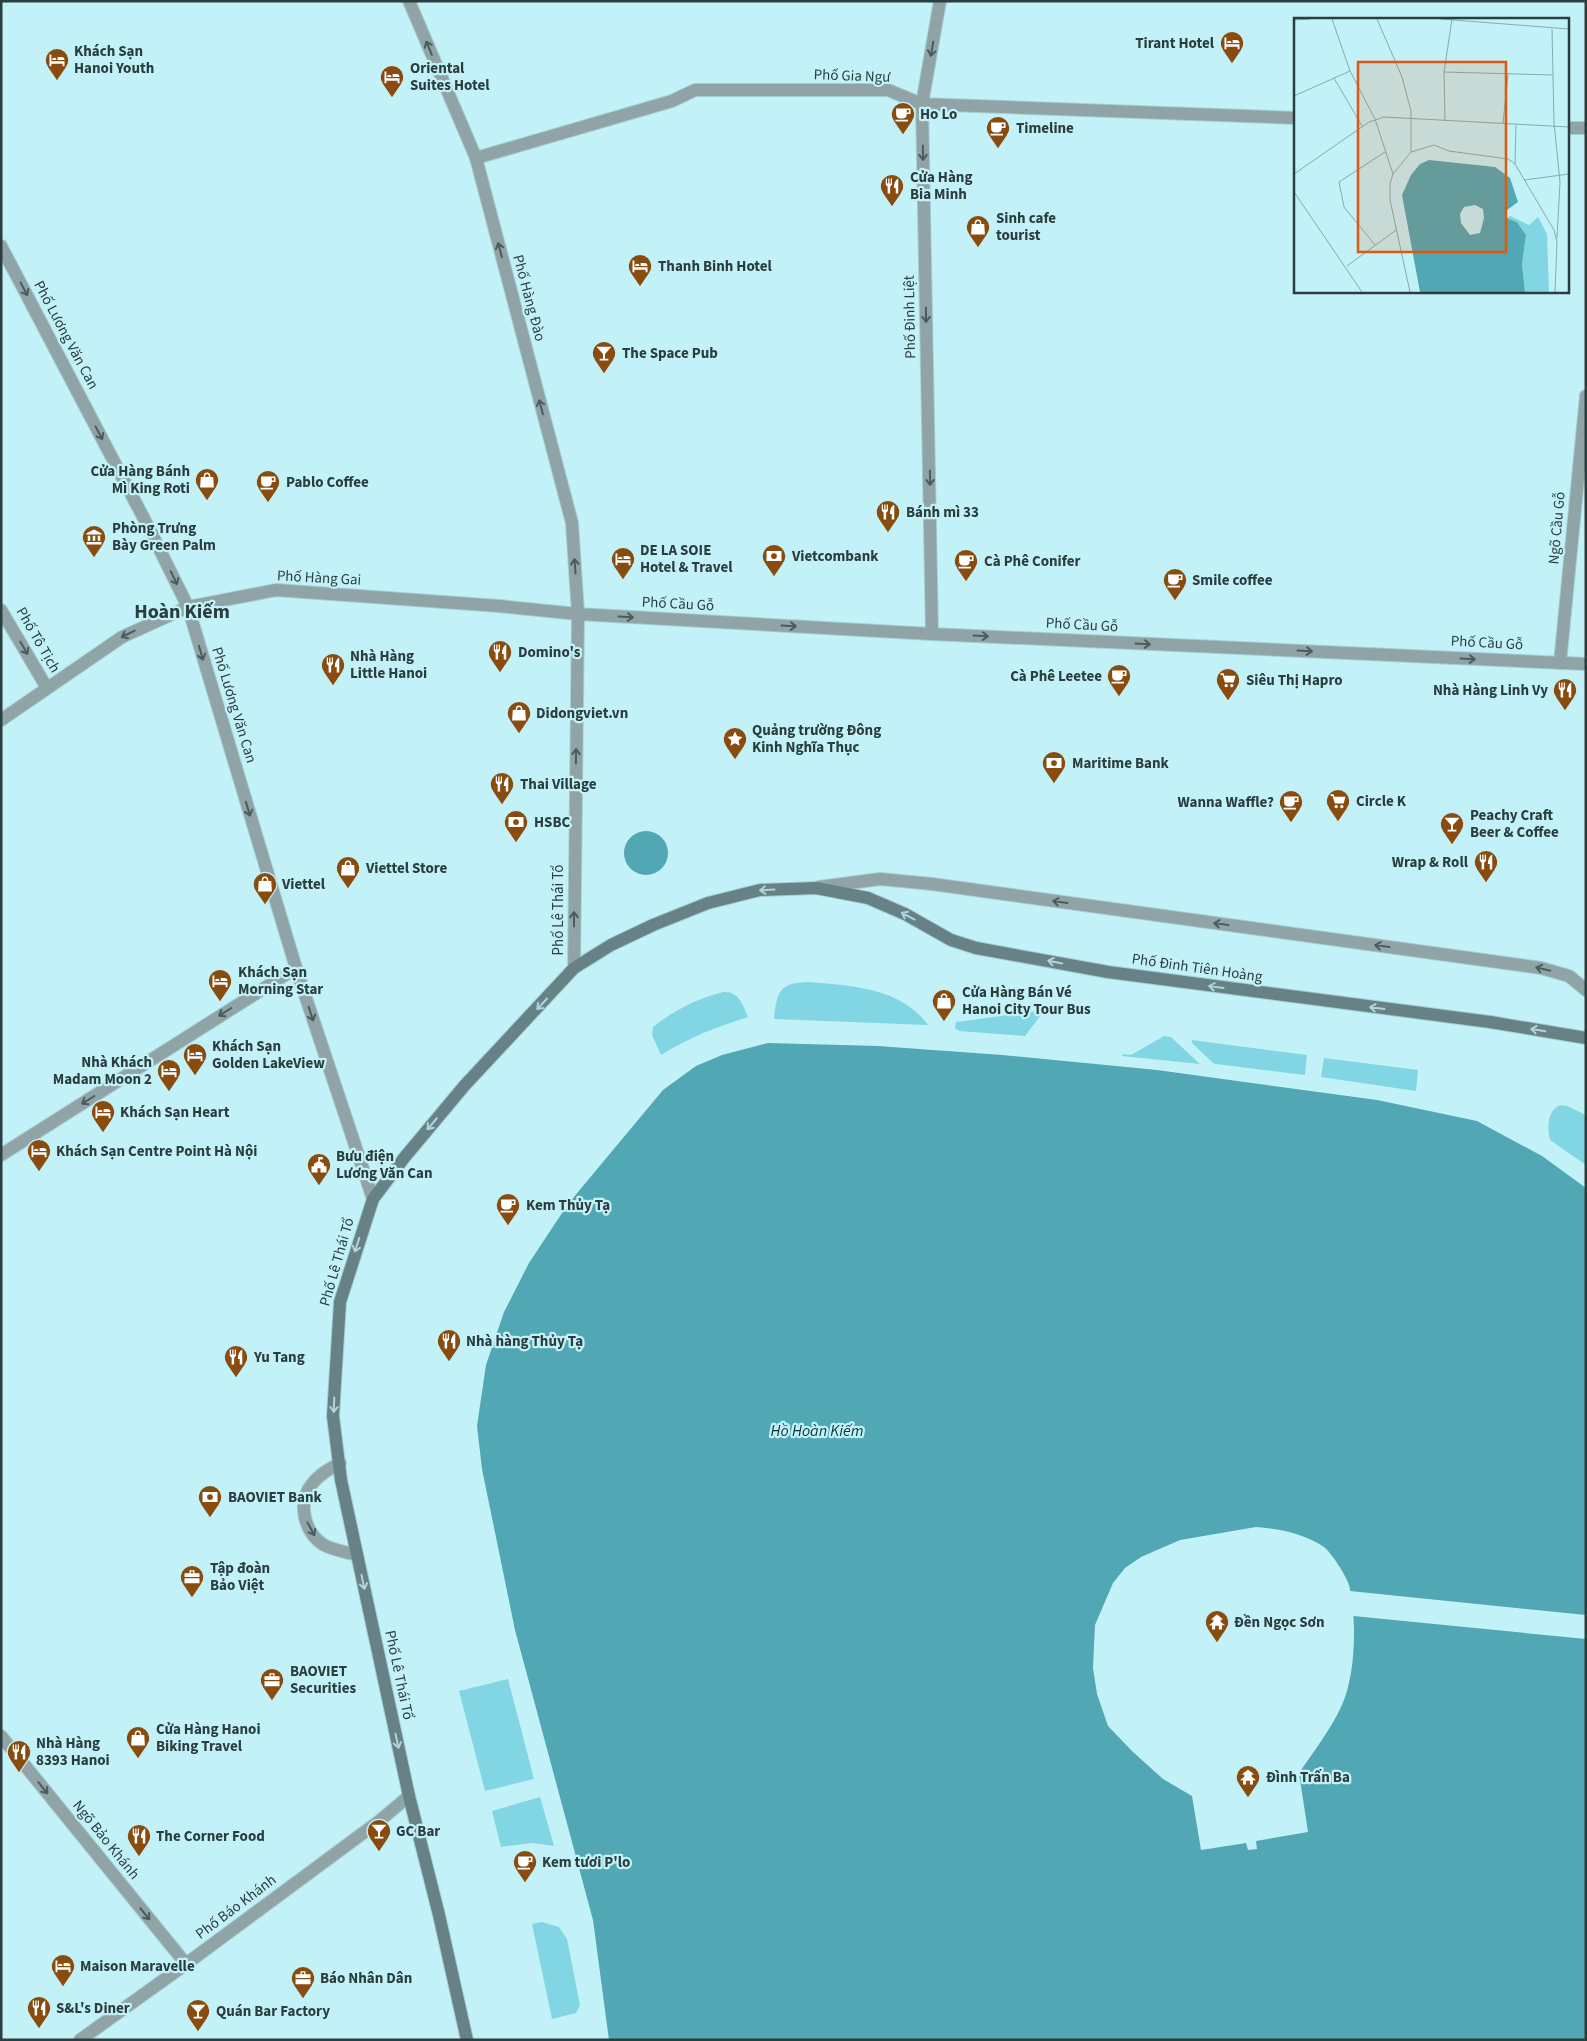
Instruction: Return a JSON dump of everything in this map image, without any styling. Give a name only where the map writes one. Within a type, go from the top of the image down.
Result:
[{"type":"main road","name":"Phố Đinh Tiên Hoàng","points":[[574,968],[611,945],[653,925],[708,903],[760,890],[816,888],[868,898],[905,914],[950,940],[976,948],[1108,972],[1490,1022],[1586,1038]]},
{"type":"main road","name":"Phố Lê Thái Tổ","points":[[467,2040],[439,1915],[409,1796],[357,1555],[340,1463],[333,1416],[340,1302],[373,1199],[404,1158],[465,1085],[574,968]]},
{"type":"street","name":"Phố Hàng Đào","points":[[409,1],[476,158],[572,523],[578,614]]},
{"type":"street","name":"Phố Đinh Liệt","points":[[932,634],[922,104],[940,1]]},
{"type":"street","name":"Phố Gia Ngư","points":[[476,158],[672,101],[695,90],[888,90],[922,104],[1294,118]]},
{"type":"street","points":[[1570,128],[1586,128]]},
{"type":"street","name":"Phố Lương Văn Can","points":[[1,246],[188,606],[296,968],[373,1199]]},
{"type":"street","name":"Ngõ Cầu Gỗ","points":[[1560,663],[1586,396]]},
{"type":"street","name":"Phố Hàng Gai","points":[[1,720],[122,637],[188,606],[276,590],[499,606],[578,614]]},
{"type":"street","name":"Phố Tô Tịch","points":[[1,610],[47,688]]},
{"type":"street","name":"Phố Cầu Gỗ","points":[[578,614],[932,634],[1586,664]]},
{"type":"street","name":"Phố Lê Thái Tổ","points":[[574,968],[578,614]]},
{"type":"street","name":"Phố Đinh Tiên Hoàng","points":[[816,888],[880,879],[932,884],[1541,968],[1569,976],[1586,990]]},
{"type":"street","points":[[1,1155],[296,968]]},
{"type":"street","points":[[340,1463],[320,1475],[308,1490],[304,1503],[305,1518],[312,1535],[324,1545],[357,1555]]},
{"type":"street","name":"Ngõ Bảo Khánh","points":[[1,1736],[186,1964]]},
{"type":"street","name":"Phố Báo Khánh","points":[[80,2040],[378,1822],[409,1796]]},
{"type":"shaded area","points":[[809,982],[858,987],[889,996],[917,1012],[928,1025],[774,1019],[778,995],[781,990],[791,984]]},
{"type":"shaded area","points":[[723,992],[737,996],[748,1017],[703,1033],[661,1055],[652,1035],[653,1027],[669,1015],[686,1006]]},
{"type":"shaded area","points":[[1037,1011],[1041,1015],[1025,1036],[959,1031],[955,1028],[956,1022]]},
{"type":"shaded area","points":[[1164,1036],[1171,1037],[1200,1064],[1122,1056],[1123,1054],[1131,1055]]},
{"type":"shaded area","points":[[1192,1040],[1307,1055],[1305,1075],[1216,1064],[1192,1043]]},
{"type":"shaded area","points":[[1324,1058],[1418,1070],[1416,1091],[1321,1077]]},
{"type":"shaded area","points":[[1561,1105],[1586,1115],[1586,1165],[1550,1140],[1549,1120],[1553,1110]]},
{"type":"shaded area","points":[[508,1679],[534,1779],[485,1791],[459,1691]]},
{"type":"shaded area","points":[[540,1797],[554,1846],[532,1843],[501,1847],[492,1811]]},
{"type":"shaded area","points":[[542,1922],[559,1927],[567,1939],[580,2005],[576,2013],[552,2019],[532,1924]]},
{"type":"water","points":[[646,831],[658,835],[664,841],[668,853],[664,865],[658,871],[646,875],[634,871],[628,865],[624,853],[628,841],[634,835]]},
{"type":"water","name":"Hồ Hoàn Kiếm","points":[[768,1043],[878,1046],[1002,1055],[1157,1070],[1377,1100],[1477,1121],[1542,1156],[1586,1188],[1586,2040],[609,2040],[593,1920],[515,1630],[482,1469],[477,1426],[486,1365],[504,1312],[529,1263],[568,1204],[663,1090],[696,1066],[722,1055]],"holes":[[[1256,1527],[1283,1531],[1316,1542],[1327,1550],[1342,1571],[1348,1581],[1352,1598],[1354,1646],[1350,1678],[1347,1692],[1338,1714],[1299,1773],[1308,1832],[1256,1841],[1257,1849],[1248,1850],[1246,1843],[1201,1850],[1192,1796],[1163,1779],[1108,1726],[1097,1694],[1093,1668],[1095,1625],[1113,1583],[1125,1568],[1141,1557],[1180,1540]]]},
{"type":"pier","points":[[1350,1591],[1586,1615],[1586,1639],[1353,1616]]},
{"type":"place","name":"Tirant Hotel","points":[[1232,64]]},
{"type":"place","name":"Khách Sạn Hanoi Youth","points":[[57,81]]},
{"type":"place","name":"Oriental Suites Hotel","points":[[392,98]]},
{"type":"place","name":"Ho Lo","points":[[903,135]]},
{"type":"place","name":"Timeline","points":[[998,149]]},
{"type":"place","name":"Cửa Hàng Bia Minh","points":[[892,207]]},
{"type":"place","name":"Sinh cafe tourist","points":[[978,248]]},
{"type":"place","name":"Thanh Binh Hotel","points":[[640,287]]},
{"type":"place","name":"The Space Pub","points":[[604,374]]},
{"type":"place","name":"Cửa Hàng Bánh Mì King Roti","points":[[207,501]]},
{"type":"place","name":"Pablo Coffee","points":[[268,503]]},
{"type":"place","name":"Bánh mì 33","points":[[888,533]]},
{"type":"place","name":"Phòng Trưng Bày Green Palm","points":[[94,558]]},
{"type":"place","name":"Vietcombank","points":[[774,577]]},
{"type":"place","name":"DE LA SOIE Hotel & Travel","points":[[623,580]]},
{"type":"place","name":"Cà Phê Conifer","points":[[966,582]]},
{"type":"place","name":"Smile coffee","points":[[1175,601]]},
{"type":"place","name":"Domino's","points":[[500,673]]},
{"type":"place","name":"Nhà Hàng Little Hanoi","points":[[333,686]]},
{"type":"place","name":"Cà Phê Leetee","points":[[1119,697]]},
{"type":"place","name":"Siêu Thị Hapro","points":[[1228,701]]},
{"type":"place","name":"Nhà Hàng Linh Vy","points":[[1565,711]]},
{"type":"place","name":"Didongviet.vn","points":[[519,734]]},
{"type":"place","name":"Quảng trường Đông Kinh Nghĩa Thục","points":[[735,760]]},
{"type":"place","name":"Maritime Bank","points":[[1054,784]]},
{"type":"place","name":"Thai Village","points":[[502,805]]},
{"type":"place","name":"Circle K","points":[[1338,822]]},
{"type":"place","name":"Wanna Waffle?","points":[[1291,823]]},
{"type":"place","name":"HSBC","points":[[516,843]]},
{"type":"place","name":"Peachy Craft Beer & Coffee","points":[[1452,845]]},
{"type":"place","name":"Wrap & Roll","points":[[1486,883]]},
{"type":"place","name":"Viettel Store","points":[[348,889]]},
{"type":"place","name":"Viettel","points":[[265,905]]},
{"type":"place","name":"Khách Sạn Morning Star","points":[[220,1002]]},
{"type":"place","name":"Cửa Hàng Bán Vé Hanoi City Tour Bus","points":[[944,1022]]},
{"type":"place","name":"Khách Sạn Golden LakeView","points":[[195,1076]]},
{"type":"place","name":"Nhà Khách Madam Moon 2","points":[[169,1092]]},
{"type":"place","name":"Khách Sạn Heart","points":[[103,1133]]},
{"type":"place","name":"Khách Sạn Centre Point Hà Nội","points":[[39,1172]]},
{"type":"place","name":"Bưu điện Lương Văn Can","points":[[319,1186]]},
{"type":"place","name":"Kem Thủy Tạ","points":[[508,1226]]},
{"type":"place","name":"Nhà hàng Thủy Tạ","points":[[449,1362]]},
{"type":"place","name":"Yu Tang","points":[[236,1378]]},
{"type":"place","name":"BAOVIET Bank","points":[[210,1518]]},
{"type":"place","name":"Tập đoàn Bảo Việt","points":[[192,1598]]},
{"type":"place","name":"Đền Ngọc Sơn","points":[[1217,1643]]},
{"type":"place","name":"BAOVIET Securities","points":[[272,1701]]},
{"type":"place","name":"Cửa Hàng Hanoi Biking Travel","points":[[138,1759]]},
{"type":"place","name":"Nhà Hàng 8393 Hanoi","points":[[19,1773]]},
{"type":"place","name":"Đình Trấn Ba","points":[[1248,1798]]},
{"type":"place","name":"GC Bar","points":[[379,1852]]},
{"type":"place","name":"The Corner Food","points":[[139,1857]]},
{"type":"place","name":"Kem tươi P'lo","points":[[525,1883]]},
{"type":"place","name":"Maison Maravelle","points":[[63,1987]]},
{"type":"place","name":"Báo Nhân Dân","points":[[303,1999]]},
{"type":"place","name":"S&L's Diner","points":[[39,2029]]},
{"type":"place","name":"Quán Bar Factory","points":[[198,2032]]},
{"type":"district","name":"Hoàn Kiếm","points":[[182,612]]}]
